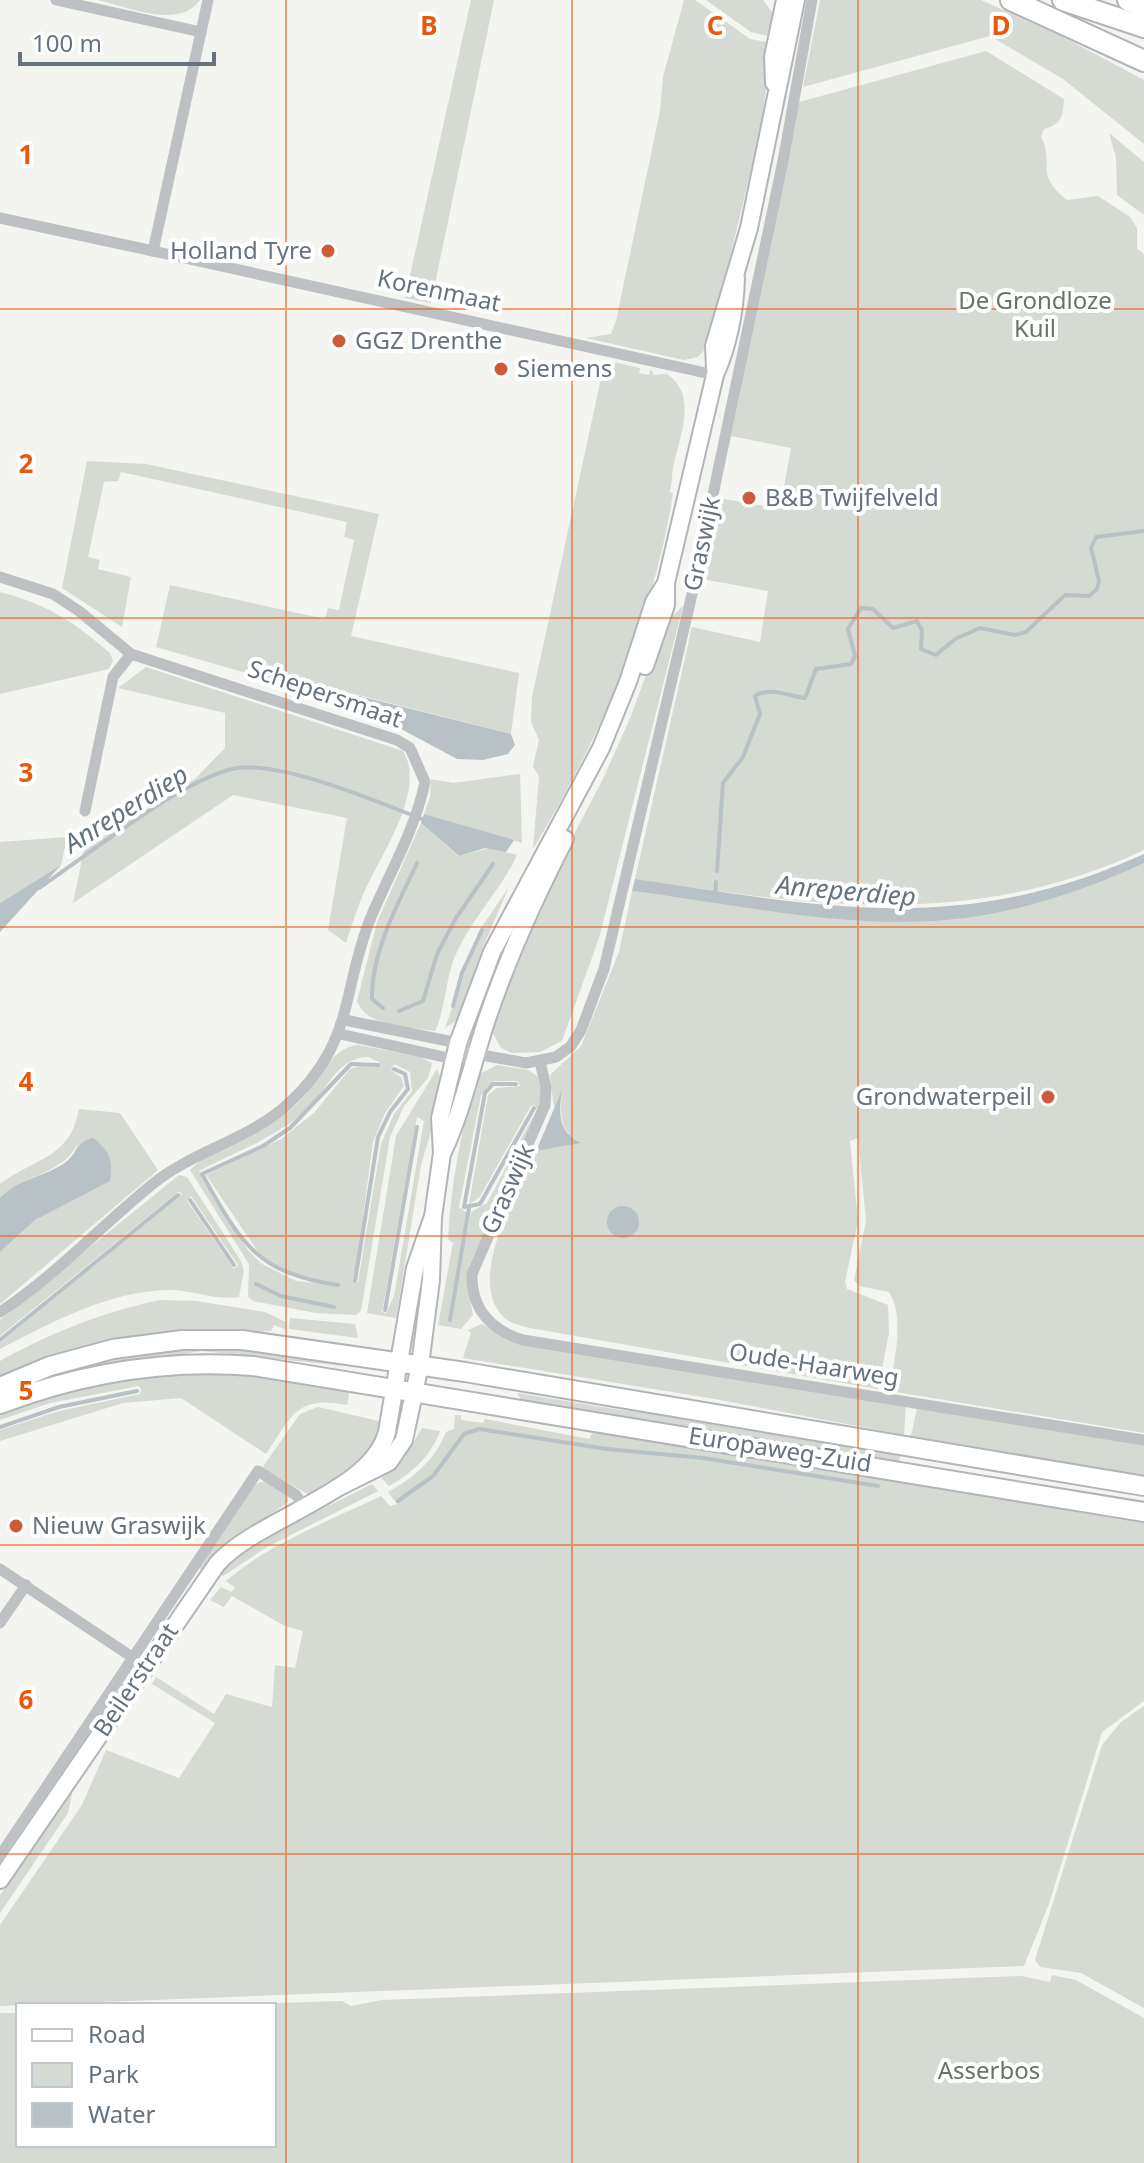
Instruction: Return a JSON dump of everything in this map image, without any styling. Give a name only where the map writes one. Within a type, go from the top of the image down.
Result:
[{"type":"highway","points":[[1011,0],[1144,61]]},
{"type":"highway","points":[[1063,0],[1136,26]]},
{"type":"highway","points":[[1128,0],[1144,7]]},
{"type":"highway","points":[[1096,38],[1144,73]]},
{"type":"main road","name":"Graswijk","points":[[774,93],[773,57],[785,0]]},
{"type":"main road","name":"Graswijk","points":[[442,1153],[459,1118],[476,1054],[522,928],[627,714],[666,605],[666,583],[715,375],[732,324],[736,278],[759,180],[774,93],[786,60],[796,0]]},
{"type":"main road","name":"Graswijk","points":[[420,1365],[433,1266],[433,1217],[442,1153],[440,1118],[456,1051],[492,952],[601,748],[654,602],[666,583]]},
{"type":"main road","name":"Graswijk","points":[[400,1361],[415,1268],[433,1217]]},
{"type":"main road","name":"Europaweg-Zuid","points":[[0,1387],[87,1355],[141,1344],[193,1339],[282,1344],[400,1361],[1144,1486]]},
{"type":"main road","points":[[395,1387],[400,1361]]},
{"type":"main road","name":"Europaweg-Zuid","points":[[0,1404],[91,1376],[183,1363],[253,1366],[415,1390],[1144,1512]]},
{"type":"main road","points":[[415,1390],[420,1365]]},
{"type":"main road","name":"Beilerstraat","points":[[337,1488],[375,1457],[383,1445],[395,1387]]},
{"type":"main road","name":"Beilerstraat","points":[[0,1880],[65,1770],[195,1579],[239,1543],[337,1488],[371,1474],[397,1454],[407,1430],[415,1390]]},
{"type":"street","points":[[56,0],[201,32]]},
{"type":"street","points":[[153,251],[208,0]]},
{"type":"street","name":"Graswijk","points":[[483,1316],[473,1294],[472,1274],[545,1105],[546,1087],[540,1062],[556,1057],[571,1046],[581,1030],[604,969],[696,576],[783,161],[812,0]]},
{"type":"street","name":"Korenmaat","points":[[0,218],[715,375]]},
{"type":"street","name":"Schepersmaat","points":[[0,577],[53,594],[131,654],[397,740],[410,748],[425,782],[411,829],[370,920],[340,1034],[323,1064],[287,1105],[262,1123],[198,1155],[156,1181],[0,1312]]},
{"type":"street","points":[[85,811],[113,677],[131,654]]},
{"type":"street","points":[[345,1020],[456,1051]]},
{"type":"street","points":[[340,1034],[512,1061],[540,1062]]},
{"type":"street","name":"Oude-Haarweg","points":[[483,1316],[497,1329],[523,1340],[1144,1440]]},
{"type":"street","name":"Beilerstraat","points":[[0,1856],[65,1770],[132,1657],[195,1579],[258,1471],[296,1495],[304,1507]]},
{"type":"street","points":[[0,1569],[132,1657]]},
{"type":"street","points":[[0,1623],[26,1585]]},
{"type":"green space","points":[[98,0],[200,0],[191,9],[166,15]]},
{"type":"green space","points":[[471,0],[494,0],[431,303],[405,298]]},
{"type":"green space","points":[[684,0],[695,0],[750,39],[772,43],[761,128],[709,345],[698,357],[684,360],[586,338],[611,334],[616,321],[660,111],[663,77]]},
{"type":"green space","points":[[706,0],[763,0],[774,15],[773,37],[751,32]]},
{"type":"green space","points":[[820,0],[981,0],[1063,37],[1144,80],[1144,144],[1063,79],[990,36],[803,87]]},
{"type":"green space","name":"De Grondloze Kuil","points":[[986,51],[1064,99],[1060,118],[1055,125],[1044,129],[1041,136],[1051,183],[1067,200],[1098,196],[1130,217],[1137,228],[1137,249],[1144,254],[1144,850],[1081,875],[1018,892],[955,901],[892,905],[766,897],[635,879],[692,627],[760,642],[768,591],[702,579],[719,498],[780,509],[791,448],[731,436],[799,102]]},
{"type":"green space","points":[[1109,133],[1144,162],[1144,215],[1117,195],[1116,157]]},
{"type":"green space","points":[[605,360],[640,368],[639,373],[649,375],[651,369],[654,375],[667,374],[682,393],[683,428],[673,471],[670,492],[673,493],[664,540],[637,633],[580,766],[533,849],[539,777],[533,766],[539,740],[531,722],[532,697]]},
{"type":"green space","points":[[87,461],[146,464],[379,514],[351,636],[519,673],[511,734],[304,681],[275,675],[260,677],[156,647],[170,585],[325,619],[328,608],[339,610],[354,540],[344,537],[347,522],[121,472],[118,481],[104,482],[88,557],[100,560],[98,569],[131,577],[122,627],[62,588]]},
{"type":"green space","points":[[0,592],[46,609],[84,632],[110,653],[113,661],[109,669],[0,694]]},
{"type":"green space","points":[[683,606],[599,938],[562,1041],[540,1052],[512,1053],[501,1048],[491,1030],[528,922],[603,779],[631,716],[665,623]]},
{"type":"green space","points":[[146,667],[403,751],[409,766],[406,802],[362,897],[346,943],[328,930],[347,818],[233,795],[73,903],[84,849],[195,779],[225,748],[225,713],[118,688]]},
{"type":"green space","points":[[520,774],[522,843],[424,814],[430,797],[431,779],[453,783]]},
{"type":"green space","points":[[421,823],[458,856],[489,848],[517,855],[456,954],[435,1031],[379,1021],[362,1010],[357,1001],[377,922]]},
{"type":"green space","points":[[67,837],[61,865],[0,903],[0,842]]},
{"type":"green space","points":[[1144,863],[1144,1433],[890,1391],[898,1327],[894,1303],[889,1292],[859,1286],[854,1280],[866,1221],[858,1138],[850,1141],[858,1221],[845,1282],[847,1289],[888,1305],[889,1333],[878,1389],[530,1328],[507,1320],[495,1304],[490,1284],[498,1237],[536,1151],[580,1143],[568,1133],[562,1121],[562,1093],[554,1108],[550,1075],[581,1046],[619,952],[632,891],[879,921],[1080,889]]},
{"type":"green space","points":[[509,887],[483,947],[459,1019],[445,1028],[479,931]]},
{"type":"green space","points":[[359,1045],[420,1057],[432,1063],[428,1078],[404,1106],[390,1137],[361,1311],[356,1315],[316,1313],[253,1301],[248,1297],[249,1264],[190,1170],[214,1152],[285,1114],[304,1096],[332,1059],[349,1047]],"holes":[[[368,1057],[379,1062],[379,1067],[350,1069],[314,1113],[281,1139],[206,1175],[261,1256],[291,1273],[341,1285],[296,1281],[262,1264],[247,1249],[199,1171],[283,1128],[315,1101],[341,1068],[358,1058]],[[394,1064],[410,1072],[412,1091],[394,1114],[381,1144],[358,1282],[354,1284],[373,1142],[385,1113],[404,1086],[401,1077],[391,1070]]]},
{"type":"green space","points":[[497,1065],[528,1070],[537,1076],[542,1088],[539,1112],[469,1266],[468,1289],[473,1315],[461,1329],[438,1325],[453,1243],[448,1239],[454,1177],[478,1075]],"holes":[[[494,1081],[518,1081],[520,1086],[497,1088],[488,1095],[469,1204],[479,1198],[531,1106],[535,1105],[537,1109],[487,1203],[471,1212],[449,1322],[467,1213],[459,1207],[481,1095]]]},
{"type":"green space","points":[[437,1069],[442,1082],[439,1104],[421,1165],[396,1318],[367,1313],[396,1136]],"holes":[[[417,1117],[424,1121],[394,1296],[386,1313],[382,1312]]]},
{"type":"green space","points":[[79,1109],[120,1113],[158,1170],[0,1304],[0,1252],[35,1220],[59,1206],[78,1143],[63,1162],[9,1190],[0,1198],[0,1184],[60,1148],[68,1138]]},
{"type":"green space","points":[[179,1175],[187,1177],[241,1261],[244,1271],[239,1297],[167,1290],[123,1296],[80,1310],[0,1349],[0,1343],[182,1193],[178,1192],[0,1336],[0,1320]],"holes":[[[191,1196],[238,1265],[234,1269],[187,1201]]]},
{"type":"green space","points":[[160,1300],[196,1301],[265,1312],[286,1322],[285,1329],[274,1325],[271,1331],[221,1332],[0,1381],[0,1361],[19,1351],[97,1317]]},
{"type":"green space","points":[[290,1318],[355,1324],[358,1338],[289,1329]]},
{"type":"green space","points":[[482,1324],[509,1340],[906,1406],[904,1435],[715,1399],[463,1358],[471,1333],[468,1330]]},
{"type":"green space","points":[[217,1345],[355,1362],[354,1367],[202,1351],[148,1359],[0,1394],[47,1374],[126,1353]]},
{"type":"green space","points":[[242,1372],[350,1388],[347,1405],[316,1403],[306,1406],[290,1419],[266,1454],[181,1398],[123,1403],[0,1441],[0,1430],[59,1411],[140,1394],[141,1390],[139,1386],[50,1403],[0,1420],[0,1408],[129,1374]]},
{"type":"green space","points":[[517,1393],[621,1410],[714,1419],[901,1450],[899,1462],[522,1401]]},
{"type":"green space","points":[[318,1407],[383,1422],[371,1457],[311,1496],[262,1468],[300,1414]]},
{"type":"green space","points":[[917,1408],[1144,1445],[1144,1476],[911,1436]]},
{"type":"green space","points":[[455,1415],[461,1415],[461,1420],[483,1423],[485,1419],[589,1439],[592,1433],[705,1445],[1144,1519],[1144,1701],[1102,1732],[1049,1904],[1024,1966],[0,2006],[0,1925],[82,1805],[106,1750],[179,1778],[215,1723],[152,1684],[156,1677],[214,1714],[226,1694],[272,1707],[275,1665],[295,1668],[303,1631],[285,1626],[232,1596],[224,1607],[210,1600],[221,1587],[231,1592],[235,1588],[226,1581],[243,1568],[300,1534],[381,1496],[390,1506],[397,1504],[388,1492],[415,1474],[429,1460],[446,1432],[454,1429]]},
{"type":"green space","points":[[422,1428],[440,1431],[426,1456],[389,1486],[381,1478],[402,1461]]},
{"type":"green space","points":[[266,1481],[288,1496],[288,1502],[227,1544],[203,1570],[198,1568],[255,1484]]},
{"type":"green space","points":[[372,1484],[378,1491],[267,1547],[223,1576],[220,1571],[254,1543]]},
{"type":"green space","points":[[1144,1706],[1144,2008],[1081,1973],[1040,1967],[1035,1960],[1102,1745],[1121,1722]]},
{"type":"green space","points":[[73,1789],[68,1813],[0,1913],[0,1895]]},
{"type":"green space","name":"Asserbos","points":[[1052,1975],[1076,1980],[1144,2018],[1144,2163],[0,2163],[0,2013],[16,2013],[16,2147],[276,2147],[276,2003],[342,2001],[351,2006],[382,2000],[1021,1976],[1050,1982]]},
{"type":"water","points":[[275,675],[511,734],[515,745],[508,754],[483,760],[457,759],[390,723],[260,677]]},
{"type":"water","points":[[424,814],[514,840],[506,852],[485,848],[459,856],[421,823]]},
{"type":"water","points":[[1144,854],[1144,863],[1056,897],[1010,910],[924,921],[882,922],[798,915],[632,891],[635,879],[831,905],[892,908],[952,906],[1014,897],[1077,880]]},
{"type":"water","points":[[61,865],[0,932],[0,903]]},
{"type":"water","points":[[562,1090],[561,1121],[567,1133],[581,1143],[536,1151]]},
{"type":"water","points":[[93,1138],[109,1156],[110,1181],[35,1220],[0,1252],[0,1198],[15,1186],[66,1162],[80,1145]]},
{"type":"water","points":[[623,1206],[634,1211],[639,1222],[634,1233],[623,1238],[612,1233],[607,1222],[612,1211]]},
{"type":"waterway","points":[[717,871],[723,783],[743,757],[760,714],[755,696],[774,692],[805,698],[816,669],[851,664],[855,656],[848,629],[861,608],[873,609],[893,628],[917,621],[922,630],[921,649],[936,655],[955,639],[980,628],[1015,635],[1026,632],[1065,595],[1089,596],[1097,589],[1099,581],[1091,548],[1096,537],[1144,531]]},
{"type":"waterway","name":"Anreperdiep","points":[[39,888],[160,804],[185,789],[232,769],[251,767],[302,776],[427,821]]},
{"type":"waterway","points":[[383,1008],[372,999],[376,964],[387,929],[417,863]]},
{"type":"waterway","points":[[399,1011],[423,1001],[437,954],[456,918],[493,864]]},
{"type":"waterway","points":[[715,896],[716,882]]},
{"type":"waterway","points":[[453,1006],[462,973],[482,930]]},
{"type":"waterway","points":[[338,1285],[288,1272],[254,1251],[228,1219],[202,1174],[263,1146],[290,1128],[351,1064],[378,1065]]},
{"type":"waterway","points":[[355,1281],[378,1137],[390,1112],[408,1089],[405,1074],[394,1069]]},
{"type":"waterway","points":[[516,1084],[493,1084],[485,1093],[464,1207],[480,1204],[534,1108]]},
{"type":"waterway","points":[[385,1310],[417,1127]]},
{"type":"waterway","points":[[0,1340],[178,1195]]},
{"type":"waterway","points":[[190,1200],[234,1265]]},
{"type":"waterway","points":[[450,1320],[469,1208]]},
{"type":"waterway","points":[[256,1284],[281,1296],[334,1307]]},
{"type":"waterway","points":[[0,1427],[59,1407],[137,1391]]},
{"type":"waterway","points":[[398,1501],[433,1476],[464,1434],[479,1429],[607,1449],[703,1458],[878,1486]]},
{"type":"place","name":"Holland Tyre","points":[[328,251]]},
{"type":"place","name":"GGZ Drenthe","points":[[339,341]]},
{"type":"place","name":"Siemens","points":[[501,369]]},
{"type":"place","name":"B&B Twijfelveld","points":[[749,498]]},
{"type":"place","name":"Grondwaterpeil","points":[[1048,1097]]},
{"type":"place","name":"Nieuw Graswijk","points":[[16,1526]]}]
